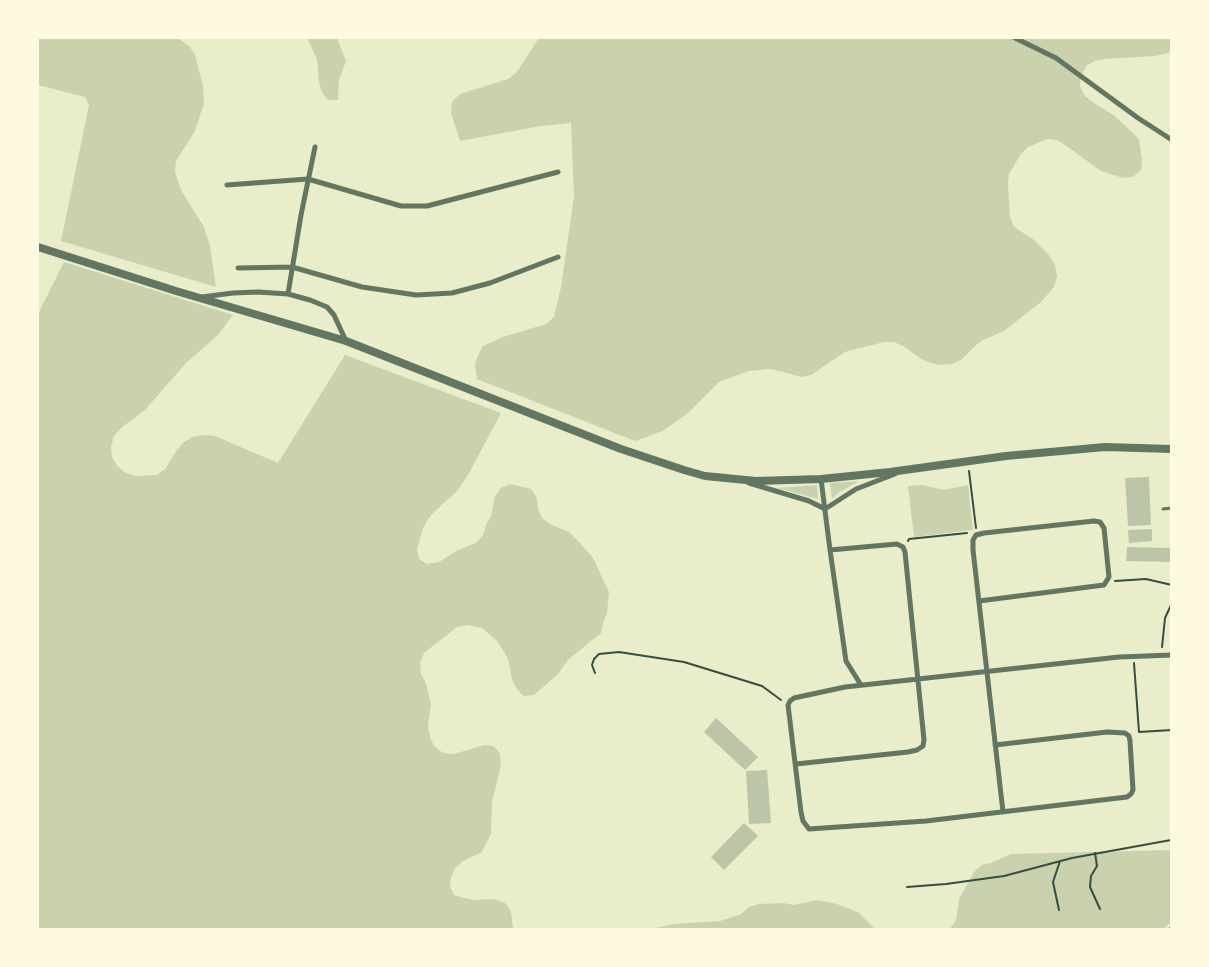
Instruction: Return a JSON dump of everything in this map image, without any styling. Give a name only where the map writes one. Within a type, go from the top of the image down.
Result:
[{"type":"street","points":[[1015,38],[1056,58],[1138,118],[1172,140]]},
{"type":"street","points":[[288,294],[315,147]]},
{"type":"street","points":[[227,186],[308,179],[401,206],[427,206],[558,172]]},
{"type":"street","points":[[38,246],[199,298],[346,341],[620,449],[706,476],[756,481],[821,478],[905,470],[1006,456],[1105,448],[1172,449]]},
{"type":"street","points":[[238,268],[292,267],[362,287],[416,295],[452,293],[490,283],[558,258]]},
{"type":"street","points":[[199,298],[234,293],[288,294],[327,307],[334,315],[346,341]]},
{"type":"street","points":[[825,509],[856,489],[905,470]]},
{"type":"street","points":[[821,478],[846,662],[861,686]]},
{"type":"street","points":[[739,480],[809,502],[825,509]]},
{"type":"street","points":[[979,601],[1104,585],[1109,577],[1104,528],[1100,522],[1094,521],[984,533],[976,535],[973,540],[973,550],[1003,812]]},
{"type":"street","points":[[796,764],[917,750],[923,746],[924,740],[904,547],[897,544],[830,550]]},
{"type":"street","points":[[995,745],[1107,732],[1125,733],[1129,736],[1130,741],[1133,790],[1127,798],[926,821],[809,829],[803,821],[788,705],[794,698],[861,686],[1134,656],[1172,655]]},
{"type":"lane","points":[[1163,509],[1172,508]]},
{"type":"path","points":[[904,547],[909,539],[969,533],[976,535],[968,462]]},
{"type":"path","points":[[1107,582],[1146,580],[1172,585]]},
{"type":"path","points":[[1162,655],[1165,618],[1172,604]]},
{"type":"path","points":[[595,673],[592,665],[594,659],[599,654],[606,652],[618,652],[674,661],[762,686],[788,705]]},
{"type":"path","points":[[1134,656],[1139,732]]},
{"type":"path","points":[[1125,733],[1172,730]]},
{"type":"path","points":[[907,887],[1004,876],[1095,853],[1171,840],[1172,920]]},
{"type":"path","points":[[1095,853],[1097,866],[1091,876],[1090,887],[1100,909]]},
{"type":"path","points":[[1060,861],[1053,882],[1060,910]]},
{"type":"path","points":[[1169,930],[1172,926]]},
{"type":"green space","points":[[38,38],[178,38],[190,47],[195,55],[203,86],[204,103],[195,131],[176,161],[175,172],[181,190],[204,227],[210,246],[216,287],[61,241],[89,105],[85,97],[38,85]]},
{"type":"green space","points":[[307,38],[337,38],[346,61],[339,80],[338,100],[328,100],[322,92],[317,59]]},
{"type":"green space","points":[[539,38],[1171,38],[1171,52],[1156,56],[1095,61],[1086,66],[1081,76],[1080,86],[1085,96],[1115,116],[1139,139],[1142,160],[1141,170],[1133,177],[1123,178],[1101,171],[1057,140],[1047,139],[1028,147],[1020,155],[1009,174],[1010,217],[1014,227],[1033,239],[1049,255],[1055,265],[1057,276],[1054,287],[1041,302],[1004,331],[983,340],[961,360],[952,364],[940,365],[931,363],[894,342],[884,342],[845,352],[811,375],[802,377],[771,369],[749,371],[719,382],[689,412],[663,431],[635,441],[477,379],[475,365],[483,346],[503,337],[546,324],[554,317],[561,287],[574,197],[571,123],[541,126],[460,141],[451,113],[452,102],[460,94],[508,79],[516,73]]},
{"type":"green space","points":[[64,262],[233,315],[218,335],[186,363],[145,410],[121,428],[114,436],[111,447],[112,457],[117,466],[126,473],[136,476],[157,475],[165,469],[184,442],[192,437],[203,435],[215,436],[278,463],[345,355],[501,413],[468,475],[457,491],[428,519],[423,528],[417,549],[419,559],[427,564],[439,562],[456,551],[476,543],[483,535],[491,516],[495,496],[501,488],[510,484],[531,489],[537,498],[542,518],[550,524],[569,532],[578,541],[593,558],[609,592],[607,613],[601,633],[569,659],[557,675],[534,695],[523,696],[517,689],[512,679],[508,659],[503,650],[497,641],[482,628],[467,625],[457,627],[424,653],[420,663],[421,674],[426,683],[431,704],[428,726],[434,746],[443,753],[454,754],[484,745],[494,746],[500,754],[501,765],[492,802],[491,834],[482,852],[463,861],[455,868],[451,877],[450,887],[454,895],[464,898],[475,900],[494,899],[505,903],[511,911],[513,929],[38,929],[38,314]]},
{"type":"green space","points":[[859,481],[838,493],[832,499],[830,483]]},
{"type":"green space","points":[[817,485],[818,499],[778,488]]},
{"type":"green space","points":[[923,485],[943,490],[968,485],[973,530],[914,537],[908,486]]},
{"type":"green space","points":[[1171,850],[1171,923],[1163,929],[949,930],[956,920],[959,899],[974,872],[982,865],[1011,854]]},
{"type":"green space","points":[[817,900],[837,904],[858,912],[875,929],[650,929],[674,924],[720,921],[741,914],[749,907],[759,904],[783,903],[794,905]]},
{"type":"building","points":[[1149,477],[1151,525],[1128,526],[1125,478]]},
{"type":"building","points":[[1152,529],[1152,541],[1129,543],[1128,530]]},
{"type":"building","points":[[1127,547],[1172,548],[1172,562],[1126,561]]},
{"type":"building","points":[[716,718],[758,757],[745,770],[704,732]]},
{"type":"building","points":[[767,770],[771,823],[749,824],[746,771]]},
{"type":"building","points":[[744,823],[758,836],[724,870],[711,857]]}]
